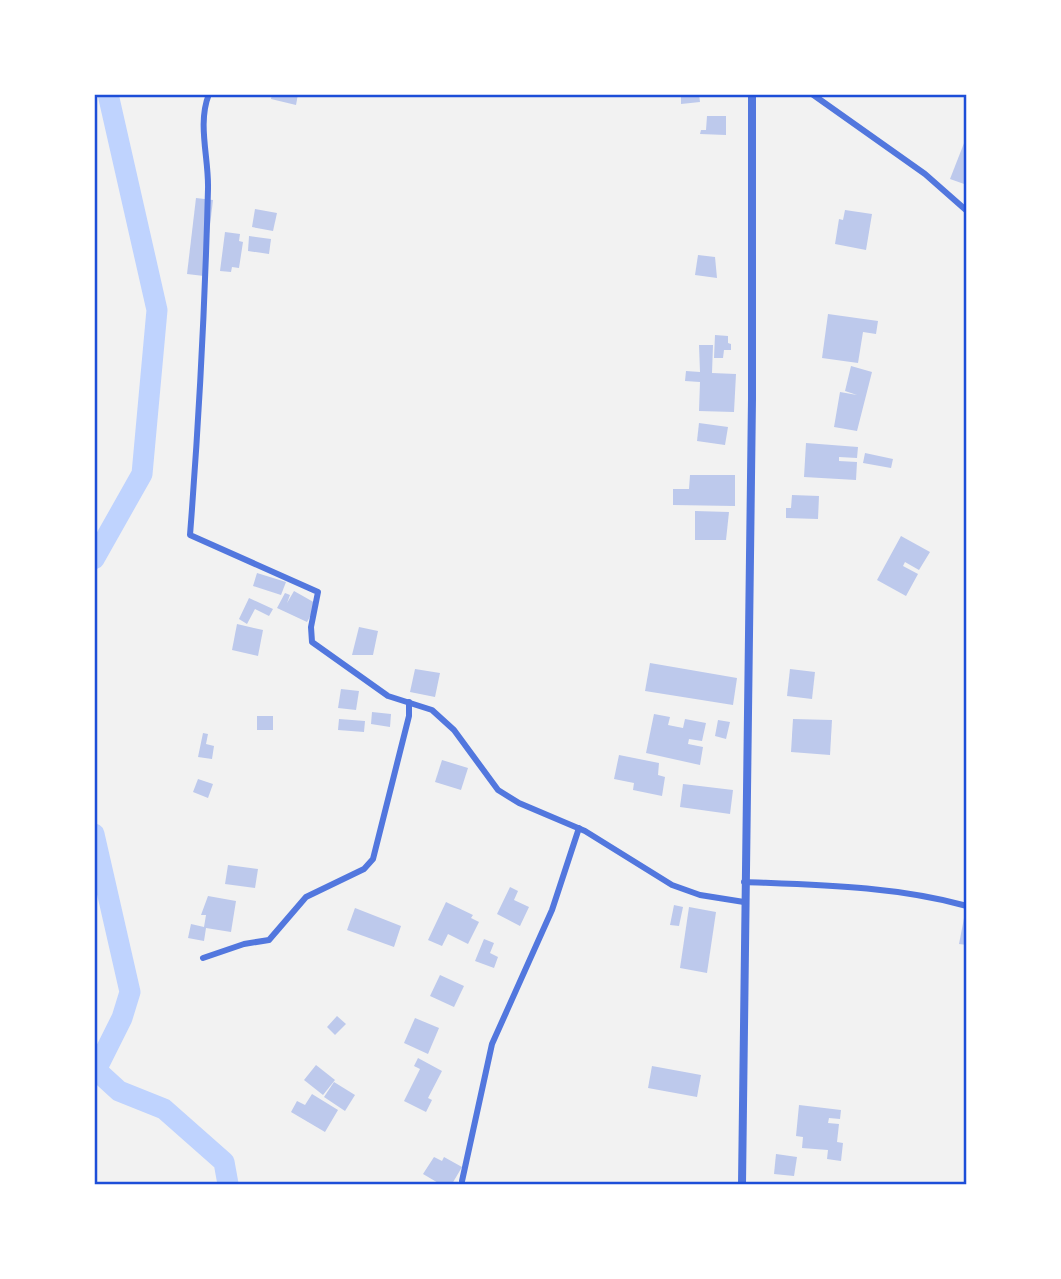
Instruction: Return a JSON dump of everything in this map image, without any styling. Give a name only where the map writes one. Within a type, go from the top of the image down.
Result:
[{"type":"street","points":[[209,94],[202,110],[208,190],[202,390],[190,536],[318,592],[311,627],[312,642],[388,696],[432,710],[454,730],[498,790],[519,803],[579,828],[672,885],[700,895],[744,902]]},
{"type":"street","points":[[742,1185],[752,399],[752,94]]},
{"type":"street","points":[[811,94],[925,174],[967,211]]},
{"type":"street","points":[[203,958],[244,944],[269,940],[306,897],[364,869],[373,859],[409,716],[410,702]]},
{"type":"street","points":[[462,1181],[492,1044],[552,910],[579,828]]},
{"type":"street","points":[[744,882],[844,886],[927,895],[967,906]]},
{"type":"building","points":[[272,94],[298,94],[296,105],[271,99]]},
{"type":"building","points":[[681,94],[699,94],[700,102],[681,104]]},
{"type":"building","points":[[707,116],[726,116],[726,135],[700,134],[701,130],[706,130]]},
{"type":"building","points":[[967,138],[967,185],[950,179]]},
{"type":"building","points":[[196,198],[213,200],[204,276],[187,274]]},
{"type":"building","points":[[255,209],[277,213],[273,231],[252,227]]},
{"type":"building","points":[[845,210],[872,214],[866,250],[835,244],[839,219],[843,220]]},
{"type":"building","points":[[225,232],[240,234],[239,241],[243,242],[239,268],[232,267],[231,272],[220,271]]},
{"type":"building","points":[[249,236],[271,239],[269,254],[248,251]]},
{"type":"building","points":[[698,255],[715,257],[717,278],[695,275]]},
{"type":"building","points":[[828,314],[878,321],[876,334],[863,332],[858,363],[822,358]]},
{"type":"building","points":[[715,335],[728,336],[728,343],[731,344],[731,350],[724,350],[723,358],[714,358]]},
{"type":"building","points":[[699,345],[713,345],[712,373],[736,374],[734,412],[699,411],[700,382],[685,381],[686,371],[700,372]]},
{"type":"building","points":[[851,366],[872,372],[857,431],[834,427],[840,392],[857,395],[845,391]]},
{"type":"building","points":[[699,423],[728,427],[725,445],[697,441]]},
{"type":"building","points":[[806,443],[858,447],[857,458],[839,457],[839,461],[857,462],[856,480],[804,477]]},
{"type":"building","points":[[865,453],[893,459],[891,468],[863,463]]},
{"type":"building","points":[[690,475],[735,475],[735,506],[673,505],[673,489],[689,489]]},
{"type":"building","points":[[792,495],[819,496],[818,519],[786,518],[786,508],[791,508]]},
{"type":"building","points":[[695,511],[729,512],[726,540],[695,540]]},
{"type":"building","points":[[901,536],[930,552],[919,570],[905,562],[903,566],[918,574],[906,596],[877,580]]},
{"type":"building","points":[[257,573],[286,582],[281,595],[253,586]]},
{"type":"building","points":[[294,591],[317,604],[307,622],[277,608],[285,593],[290,595],[287,603]]},
{"type":"building","points":[[249,598],[273,609],[269,616],[255,609],[247,624],[239,619]]},
{"type":"building","points":[[237,624],[263,630],[258,656],[232,650]]},
{"type":"building","points":[[359,627],[378,631],[373,655],[352,655]]},
{"type":"building","points":[[650,663],[737,678],[733,705],[645,691]]},
{"type":"building","points":[[415,669],[440,673],[435,697],[410,692]]},
{"type":"building","points":[[790,669],[815,672],[812,699],[787,696]]},
{"type":"building","points":[[341,689],[359,691],[356,710],[338,708]]},
{"type":"building","points":[[372,712],[391,714],[390,727],[371,724]]},
{"type":"building","points":[[654,714],[670,717],[668,725],[683,728],[685,719],[706,723],[702,741],[689,739],[688,744],[703,747],[700,765],[646,753]]},
{"type":"building","points":[[257,716],[273,716],[273,730],[257,730]]},
{"type":"building","points":[[339,719],[365,721],[364,732],[338,730]]},
{"type":"building","points":[[793,719],[832,720],[830,755],[791,752]]},
{"type":"building","points":[[718,720],[730,722],[726,739],[715,736]]},
{"type":"building","points":[[203,733],[208,734],[206,744],[214,746],[212,759],[198,757]]},
{"type":"building","points":[[619,755],[659,763],[658,775],[665,777],[662,796],[633,790],[634,783],[614,779]]},
{"type":"building","points":[[442,760],[468,768],[461,790],[435,782]]},
{"type":"building","points":[[198,779],[213,784],[208,798],[193,792]]},
{"type":"building","points":[[683,784],[733,790],[730,814],[680,807]]},
{"type":"building","points":[[228,865],[258,869],[255,888],[225,884]]},
{"type":"building","points":[[510,887],[518,891],[514,900],[529,907],[520,926],[497,914]]},
{"type":"building","points":[[208,896],[236,901],[231,932],[206,928],[204,941],[188,938],[191,924],[204,927],[206,915],[201,915]]},
{"type":"building","points":[[446,902],[473,915],[471,918],[479,922],[468,944],[448,934],[442,946],[428,940]]},
{"type":"building","points":[[674,905],[683,907],[679,926],[670,925]]},
{"type":"building","points":[[689,907],[716,912],[707,973],[680,968]]},
{"type":"building","points":[[355,908],[401,926],[394,947],[347,930]]},
{"type":"building","points":[[967,913],[967,945],[959,944]]},
{"type":"building","points":[[484,939],[494,943],[490,953],[498,957],[494,968],[475,961]]},
{"type":"building","points":[[440,975],[464,986],[454,1007],[430,996]]},
{"type":"building","points":[[337,1016],[346,1024],[335,1035],[327,1027]]},
{"type":"building","points":[[415,1018],[439,1028],[428,1054],[404,1043]]},
{"type":"building","points":[[418,1058],[442,1071],[428,1098],[432,1100],[426,1112],[404,1101],[420,1069],[414,1066]]},
{"type":"building","points":[[316,1065],[335,1080],[323,1095],[304,1080]]},
{"type":"building","points":[[652,1066],[701,1075],[697,1097],[648,1088]]},
{"type":"building","points":[[334,1082],[355,1095],[345,1111],[324,1097]]},
{"type":"building","points":[[312,1094],[338,1110],[325,1132],[291,1112],[297,1101],[305,1105]]},
{"type":"building","points":[[799,1105],[841,1110],[840,1119],[829,1118],[828,1123],[839,1124],[837,1142],[843,1143],[841,1161],[827,1159],[828,1150],[802,1148],[803,1137],[796,1136]]},
{"type":"building","points":[[776,1154],[797,1157],[794,1176],[774,1174]]},
{"type":"building","points":[[434,1157],[442,1161],[444,1157],[462,1167],[452,1184],[440,1184],[423,1174]]},
{"type":"waterway","points":[[94,559],[142,474],[157,310],[108,94]]},
{"type":"waterway","points":[[94,834],[130,992],[122,1018],[96,1070],[119,1091],[164,1109],[224,1162],[228,1184]]}]
